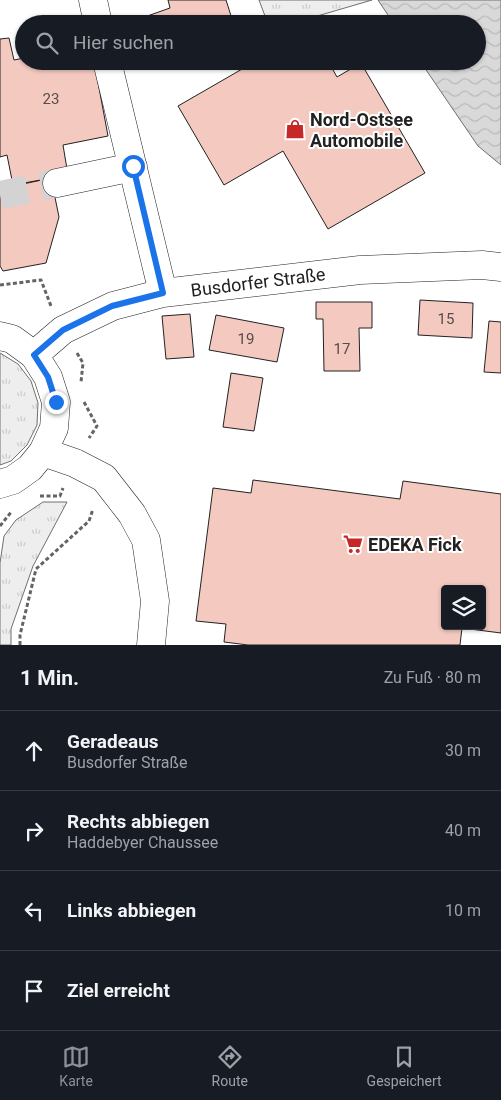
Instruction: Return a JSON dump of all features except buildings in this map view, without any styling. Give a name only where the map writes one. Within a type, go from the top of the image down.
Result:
[{"type":"street","points":[[93,0],[96,15]]},
{"type":"street","points":[[109,70],[163,293]]},
{"type":"street","points":[[57,183],[133,166]]},
{"type":"street","name":"Busdorfer Straße","points":[[34,355],[63,330],[112,306],[163,293],[360,270],[482,265],[501,267]]},
{"type":"street","points":[[0,336],[12,339],[34,355],[48,377],[56,402],[54,428],[44,452],[30,468],[14,480],[0,484]]},
{"type":"street","points":[[44,452],[75,463],[104,478],[132,514],[146,540],[155,601],[151,645]]},
{"type":"path","points":[[0,285],[41,280],[63,330]]},
{"type":"path","points":[[20,645],[20,635],[36,569],[89,520],[104,478]]},
{"type":"green space","points":[[259,0],[372,0],[321,15],[265,15]]},
{"type":"green space","points":[[0,353],[18,364],[31,381],[38,403],[37,425],[27,445],[11,461],[0,465]]},
{"type":"green space","points":[[43,502],[67,502],[33,566],[11,629],[11,645],[0,645],[0,563],[4,536],[16,520]]},
{"type":"water","points":[[378,0],[501,0],[501,165],[478,146],[426,70],[486,70],[486,15],[388,15]]},
{"type":"tunnel","points":[[0,195],[57,183]]},
{"type":"place","name":"Nord-Ostsee Automobile","points":[[295,129]]},
{"type":"place","name":"EDEKA Fick","points":[[353,544]]},
{"type":"route","points":[[56,402],[48,377],[34,355],[63,330],[112,306],[163,293],[133,166]]}]
